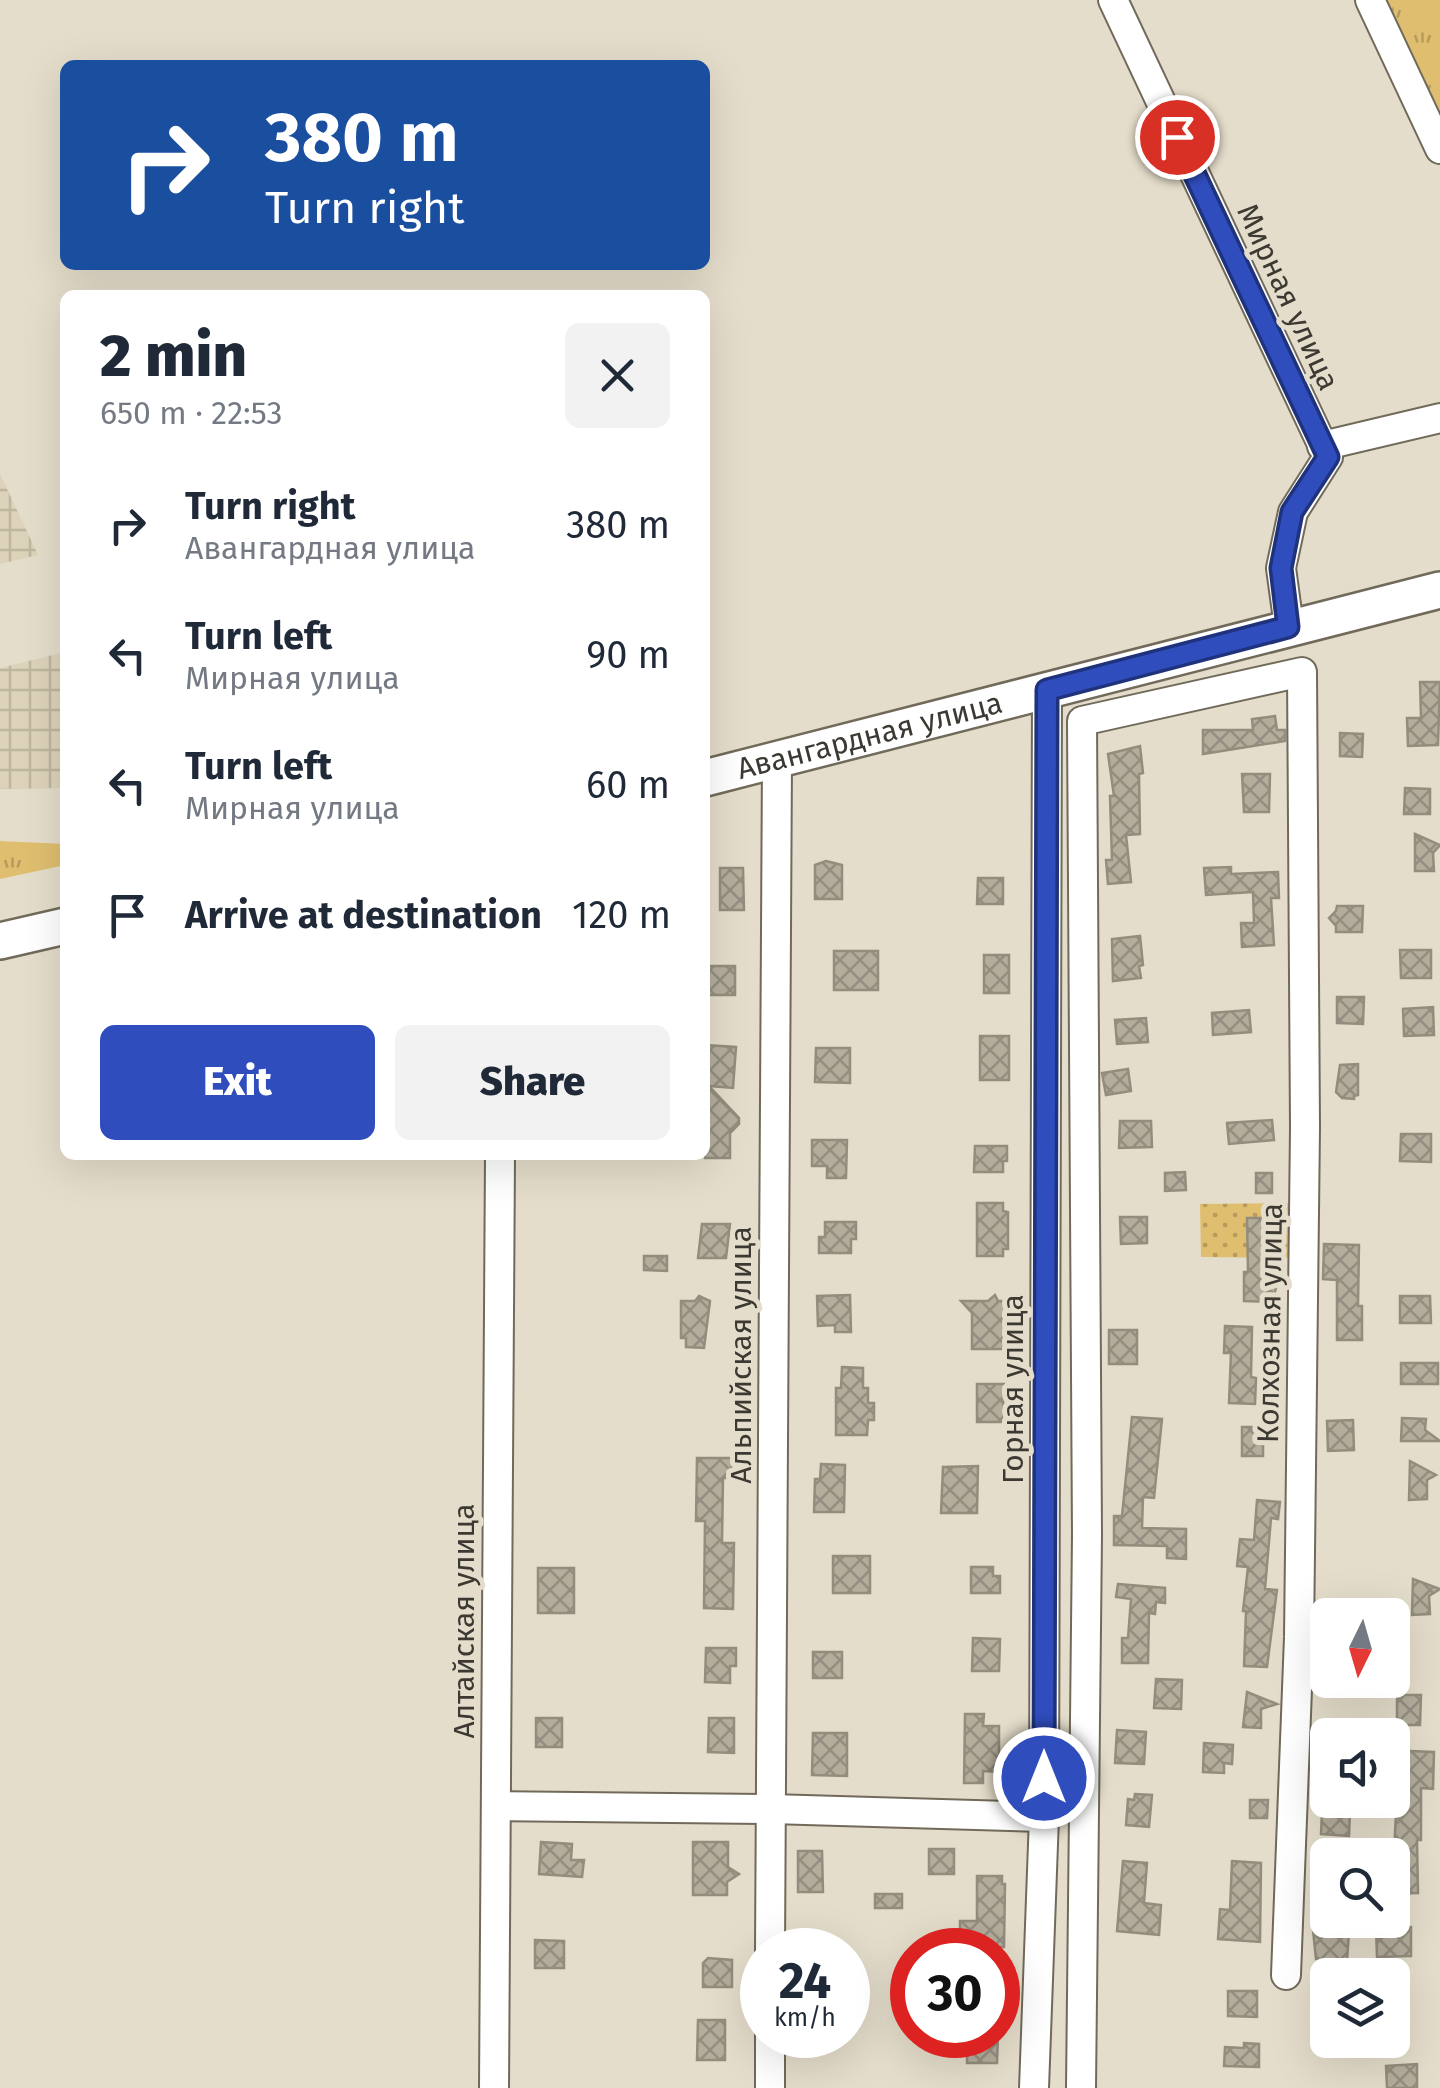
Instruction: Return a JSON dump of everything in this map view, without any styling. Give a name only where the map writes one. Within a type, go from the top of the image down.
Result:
[{"type":"main road","name":"Авангардная улица","points":[[710,777],[1440,590]]},
{"type":"main road","points":[[0,941],[60,927]]},
{"type":"street","name":"Мирная улица","points":[[1112,0],[1322,446]]},
{"type":"street","points":[[1370,0],[1440,150]]},
{"type":"street","points":[[1288,627],[1281,568],[1292,512],[1328,457],[1322,446],[1440,418]]},
{"type":"street","name":"Колхозная улица","points":[[1081,2088],[1087,1535],[1082,721],[1302,672],[1300,1598],[1286,1975]]},
{"type":"street","name":"Горная улица","points":[[1034,2088],[1044,1817],[1047,690]]},
{"type":"street","name":"Альпийская улица","points":[[770,1928],[777,761]]},
{"type":"street","name":"Алтайская улица","points":[[494,2088],[500,1160]]},
{"type":"street","points":[[496,1806],[1044,1817]]},
{"type":"street","points":[[770,2058],[770,2088]]},
{"type":"shaded area","points":[[0,474],[38,555],[0,564]]},
{"type":"shaded area","points":[[60,653],[60,788],[0,789],[0,668]]},
{"type":"green space","points":[[1387,0],[1440,0],[1440,112]]},
{"type":"green space","points":[[0,841],[60,844],[60,866],[0,879]]},
{"type":"green space","points":[[1293,1203],[1293,1258],[1201,1257],[1200,1204]]},
{"type":"building","points":[[1420,682],[1440,682],[1438,745],[1408,746],[1407,718],[1421,718]]},
{"type":"building","points":[[1275,716],[1277,730],[1285,730],[1285,741],[1203,754],[1203,730],[1253,730],[1252,719]]},
{"type":"building","points":[[1340,733],[1363,734],[1362,757],[1340,756]]},
{"type":"building","points":[[1140,746],[1140,834],[1126,835],[1131,882],[1108,884],[1106,860],[1112,860],[1110,796],[1114,796],[1108,754]]},
{"type":"building","points":[[1242,774],[1270,774],[1269,812],[1244,812]]},
{"type":"building","points":[[1405,788],[1430,789],[1430,814],[1404,814]]},
{"type":"building","points":[[1415,834],[1440,845],[1433,853],[1434,871],[1415,871]]},
{"type":"building","points":[[826,861],[842,865],[842,899],[815,899],[815,865]]},
{"type":"building","points":[[1231,867],[1231,874],[1278,872],[1279,898],[1271,898],[1274,945],[1242,947],[1241,923],[1254,923],[1253,892],[1206,895],[1204,868]]},
{"type":"building","points":[[720,868],[743,868],[744,910],[720,910]]},
{"type":"building","points":[[978,878],[1003,878],[1003,904],[977,904]]},
{"type":"building","points":[[1337,906],[1363,906],[1362,932],[1336,932],[1329,918]]},
{"type":"building","points":[[1140,936],[1141,978],[1113,981],[1112,939]]},
{"type":"building","points":[[1400,950],[1431,950],[1431,978],[1401,978]]},
{"type":"building","points":[[834,951],[878,951],[878,990],[834,990]]},
{"type":"building","points":[[984,955],[1009,955],[1009,993],[984,993]]},
{"type":"building","points":[[710,966],[735,966],[735,995],[710,995]]},
{"type":"building","points":[[1337,997],[1364,997],[1363,1024],[1337,1023]]},
{"type":"building","points":[[1433,1007],[1434,1035],[1404,1036],[1403,1009]]},
{"type":"building","points":[[1249,1010],[1251,1032],[1213,1035],[1212,1013]]},
{"type":"building","points":[[1146,1018],[1148,1042],[1117,1044],[1115,1020]]},
{"type":"building","points":[[980,1036],[1009,1036],[1009,1080],[980,1080]]},
{"type":"building","points":[[710,1045],[736,1047],[733,1088],[710,1086]]},
{"type":"building","points":[[816,1048],[850,1048],[850,1083],[815,1082]]},
{"type":"building","points":[[1358,1064],[1358,1095],[1354,1099],[1342,1098],[1336,1092],[1340,1065]]},
{"type":"building","points":[[1128,1069],[1131,1091],[1106,1095],[1102,1073]]},
{"type":"building","points":[[710,1087],[739,1118],[739,1124],[730,1133],[730,1158],[710,1158]]},
{"type":"building","points":[[1272,1120],[1274,1140],[1229,1144],[1227,1123]]},
{"type":"building","points":[[1120,1121],[1151,1121],[1152,1147],[1119,1148]]},
{"type":"building","points":[[1401,1134],[1431,1134],[1431,1162],[1400,1161]]},
{"type":"building","points":[[812,1140],[847,1140],[846,1178],[827,1178],[827,1166],[812,1166]]},
{"type":"building","points":[[975,1146],[1007,1146],[1003,1172],[974,1172]]},
{"type":"building","points":[[1185,1172],[1186,1190],[1165,1191],[1165,1173]]},
{"type":"building","points":[[1256,1173],[1272,1173],[1272,1193],[1256,1193]]},
{"type":"building","points":[[977,1203],[1003,1203],[1003,1211],[1008,1212],[1008,1249],[1003,1249],[1003,1256],[977,1256]]},
{"type":"building","points":[[1120,1217],[1147,1217],[1147,1243],[1121,1244]]},
{"type":"building","points":[[1247,1218],[1269,1218],[1268,1269],[1278,1277],[1273,1302],[1244,1301]]},
{"type":"building","points":[[825,1222],[856,1222],[851,1253],[819,1253],[819,1237],[825,1237]]},
{"type":"building","points":[[702,1224],[730,1224],[726,1258],[698,1258]]},
{"type":"building","points":[[1324,1244],[1359,1245],[1362,1340],[1337,1340],[1337,1280],[1323,1279]]},
{"type":"building","points":[[644,1256],[667,1256],[667,1271],[644,1270]]},
{"type":"building","points":[[850,1295],[851,1332],[835,1332],[835,1325],[818,1326],[817,1296]]},
{"type":"building","points":[[995,1295],[998,1301],[1006,1301],[1006,1349],[972,1349],[972,1313],[961,1301],[988,1301]]},
{"type":"building","points":[[699,1296],[710,1301],[704,1348],[686,1347],[686,1338],[681,1338],[681,1301],[695,1301]]},
{"type":"building","points":[[1400,1296],[1430,1296],[1431,1323],[1400,1323]]},
{"type":"building","points":[[1225,1326],[1252,1327],[1255,1404],[1229,1403],[1231,1353],[1224,1353]]},
{"type":"building","points":[[1109,1330],[1137,1330],[1137,1364],[1109,1364]]},
{"type":"building","points":[[1401,1363],[1438,1363],[1438,1384],[1401,1384]]},
{"type":"building","points":[[842,1367],[863,1368],[863,1388],[868,1388],[868,1403],[874,1403],[874,1420],[868,1420],[867,1435],[836,1435],[836,1388],[841,1388]]},
{"type":"building","points":[[977,1384],[1004,1384],[1003,1422],[977,1422]]},
{"type":"building","points":[[1132,1417],[1162,1419],[1154,1498],[1143,1497],[1142,1528],[1186,1529],[1186,1559],[1167,1558],[1167,1546],[1114,1545],[1114,1516],[1122,1516]]},
{"type":"building","points":[[1402,1418],[1426,1419],[1425,1430],[1440,1441],[1401,1441]]},
{"type":"building","points":[[1353,1420],[1354,1450],[1328,1451],[1327,1421]]},
{"type":"building","points":[[1242,1427],[1263,1427],[1263,1456],[1242,1456]]},
{"type":"building","points":[[697,1458],[732,1458],[731,1478],[723,1478],[722,1543],[734,1543],[733,1609],[704,1608],[705,1521],[696,1521]]},
{"type":"building","points":[[1410,1461],[1436,1475],[1427,1480],[1427,1499],[1409,1500]]},
{"type":"building","points":[[821,1464],[845,1465],[844,1512],[814,1512],[815,1479],[820,1479]]},
{"type":"building","points":[[978,1466],[977,1513],[941,1513],[943,1467]]},
{"type":"building","points":[[1257,1500],[1280,1502],[1278,1519],[1271,1518],[1265,1589],[1277,1590],[1267,1667],[1244,1666],[1243,1611],[1248,1567],[1237,1566],[1240,1539],[1254,1540]]},
{"type":"building","points":[[833,1556],[870,1556],[870,1593],[833,1593]]},
{"type":"building","points":[[971,1567],[993,1567],[993,1576],[1000,1576],[1000,1593],[971,1593]]},
{"type":"building","points":[[538,1568],[574,1568],[574,1613],[538,1613]]},
{"type":"building","points":[[1413,1579],[1440,1589],[1429,1596],[1430,1614],[1412,1615]]},
{"type":"building","points":[[1118,1584],[1165,1588],[1165,1603],[1156,1602],[1155,1614],[1149,1613],[1148,1663],[1122,1663],[1122,1638],[1128,1638],[1131,1599],[1116,1597]]},
{"type":"building","points":[[973,1638],[1000,1639],[999,1671],[972,1671]]},
{"type":"building","points":[[706,1648],[736,1648],[736,1666],[730,1666],[730,1683],[705,1682]]},
{"type":"building","points":[[813,1652],[842,1652],[842,1678],[813,1678]]},
{"type":"building","points":[[1156,1679],[1182,1680],[1181,1709],[1154,1708]]},
{"type":"building","points":[[1247,1692],[1277,1704],[1261,1709],[1261,1728],[1243,1727]]},
{"type":"building","points":[[1421,1695],[1420,1725],[1410,1725],[1410,1718],[1397,1718],[1397,1698]]},
{"type":"building","points":[[965,1714],[984,1714],[983,1726],[999,1726],[999,1772],[983,1771],[983,1783],[964,1783]]},
{"type":"building","points":[[536,1718],[562,1718],[562,1747],[536,1747]]},
{"type":"building","points":[[709,1718],[734,1718],[734,1753],[708,1752]]},
{"type":"building","points":[[1117,1730],[1146,1732],[1144,1764],[1115,1763]]},
{"type":"building","points":[[813,1733],[847,1733],[847,1776],[812,1775]]},
{"type":"building","points":[[1204,1743],[1233,1745],[1232,1764],[1224,1763],[1224,1773],[1203,1772]]},
{"type":"building","points":[[1410,1751],[1434,1752],[1433,1789],[1421,1788],[1418,1893],[1410,1893],[1410,1838],[1395,1838],[1396,1818],[1410,1818]]},
{"type":"building","points":[[1135,1794],[1152,1795],[1149,1827],[1126,1825],[1128,1799],[1134,1800]]},
{"type":"building","points":[[1250,1800],[1268,1800],[1267,1818],[1250,1818]]},
{"type":"building","points":[[1322,1818],[1350,1818],[1349,1836],[1321,1834]]},
{"type":"building","points":[[541,1842],[572,1844],[571,1860],[584,1860],[582,1877],[539,1874]]},
{"type":"building","points":[[693,1842],[728,1842],[728,1867],[739,1874],[727,1882],[727,1895],[693,1895]]},
{"type":"building","points":[[929,1849],[954,1849],[954,1874],[929,1874]]},
{"type":"building","points":[[798,1851],[822,1851],[823,1892],[798,1892]]},
{"type":"building","points":[[1123,1861],[1147,1863],[1144,1903],[1161,1905],[1159,1935],[1117,1931]]},
{"type":"building","points":[[1232,1861],[1261,1863],[1260,1942],[1218,1939],[1220,1909],[1230,1910]]},
{"type":"building","points":[[977,1876],[1002,1876],[1004,1928],[960,1928],[960,1921],[977,1921]]},
{"type":"building","points":[[875,1894],[902,1894],[902,1908],[875,1908]]},
{"type":"building","points":[[1410,1927],[1411,1956],[1377,1957],[1376,1938],[1410,1938]]},
{"type":"building","points":[[1314,1938],[1349,1938],[1347,1958],[1316,1958]]},
{"type":"building","points":[[535,1940],[564,1941],[564,1968],[535,1968]]},
{"type":"building","points":[[708,1958],[732,1960],[732,1987],[703,1987],[703,1963]]},
{"type":"building","points":[[1228,1991],[1257,1991],[1257,2017],[1228,2016]]},
{"type":"building","points":[[698,2020],[725,2020],[725,2060],[697,2060]]},
{"type":"building","points":[[1244,2043],[1259,2044],[1259,2067],[1224,2066],[1225,2047],[1244,2048]]},
{"type":"building","points":[[967,2058],[997,2058],[997,2063],[967,2063]]},
{"type":"building","points":[[1417,2064],[1417,2088],[1387,2088],[1386,2066]]},
{"type":"route","points":[[1044,1778],[1047,690],[1288,627],[1281,568],[1292,512],[1328,457],[1177,137]]}]
